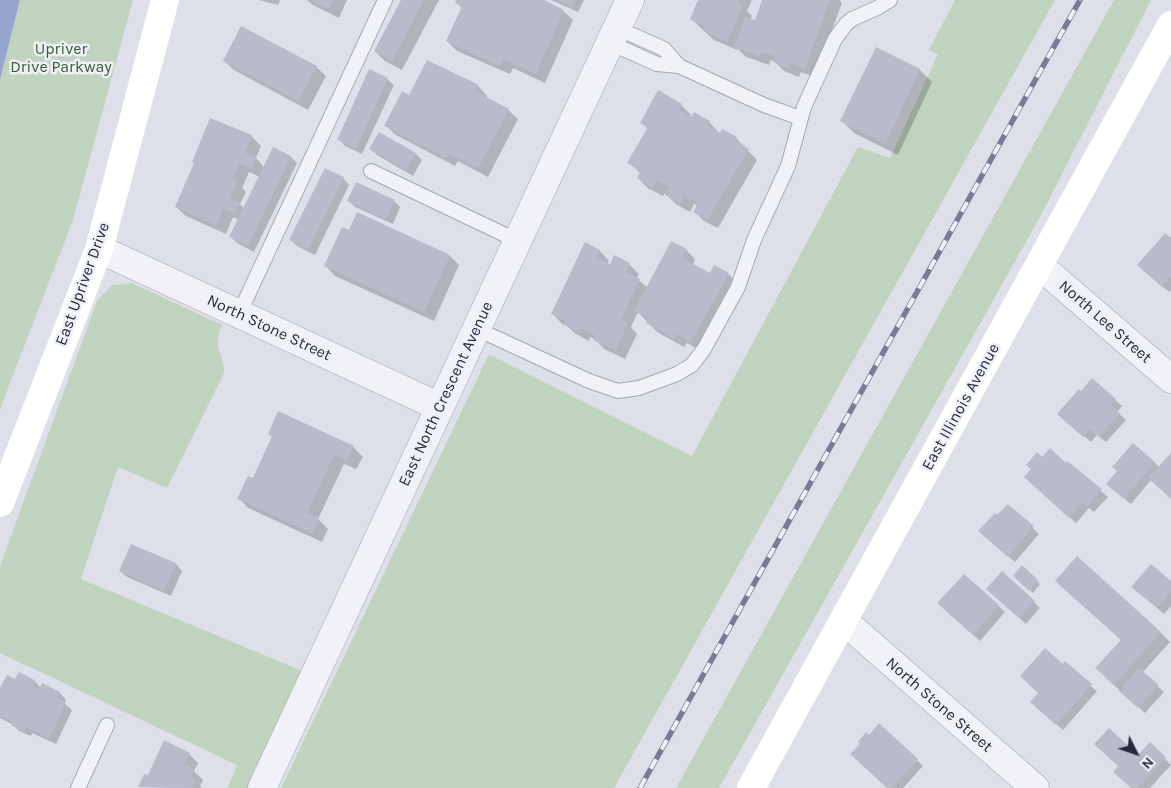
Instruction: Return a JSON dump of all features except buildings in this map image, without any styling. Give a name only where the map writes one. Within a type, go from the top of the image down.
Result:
[{"type":"main road","name":"East Upriver Drive","points":[[0,503],[99,249],[165,0]]},
{"type":"main road","name":"East Illinois Avenue","points":[[751,788],[1171,25]]},
{"type":"street","name":"East North Crescent Avenue","points":[[262,788],[630,0]]},
{"type":"street","name":"North Stone Street","points":[[99,249],[440,407]]},
{"type":"street","name":"North Lee Street","points":[[1039,265],[1171,379]]},
{"type":"street","name":"North Stone Street","points":[[844,621],[1035,788]]},
{"type":"lane","points":[[239,314],[385,0]]},
{"type":"lane","points":[[477,329],[589,382],[608,389],[628,391],[639,388],[692,365],[704,349],[738,287],[754,240],[788,166],[800,118],[840,30],[852,19],[890,0]]},
{"type":"lane","points":[[614,36],[664,49],[679,66],[764,105],[800,118]]},
{"type":"lane","points":[[370,171],[518,241]]},
{"type":"lane","points":[[78,788],[107,725]]},
{"type":"green space","name":"Upriver Drive Parkway","points":[[20,0],[133,0],[73,220],[0,409],[0,80]]},
{"type":"green space","points":[[955,0],[1055,0],[614,788],[281,788],[489,354],[692,456],[858,147],[890,158],[938,54],[929,50]]},
{"type":"green space","points":[[1114,0],[1151,0],[1040,217],[719,788],[676,788]]},
{"type":"green space","points":[[132,283],[222,325],[218,342],[224,365],[224,373],[167,488],[118,467],[81,579],[305,672],[251,788],[227,788],[237,765],[0,653],[0,566],[97,301],[112,285]]},
{"type":"water","points":[[0,0],[20,0],[0,80]]},
{"type":"railway","points":[[640,788],[1080,0]]}]
